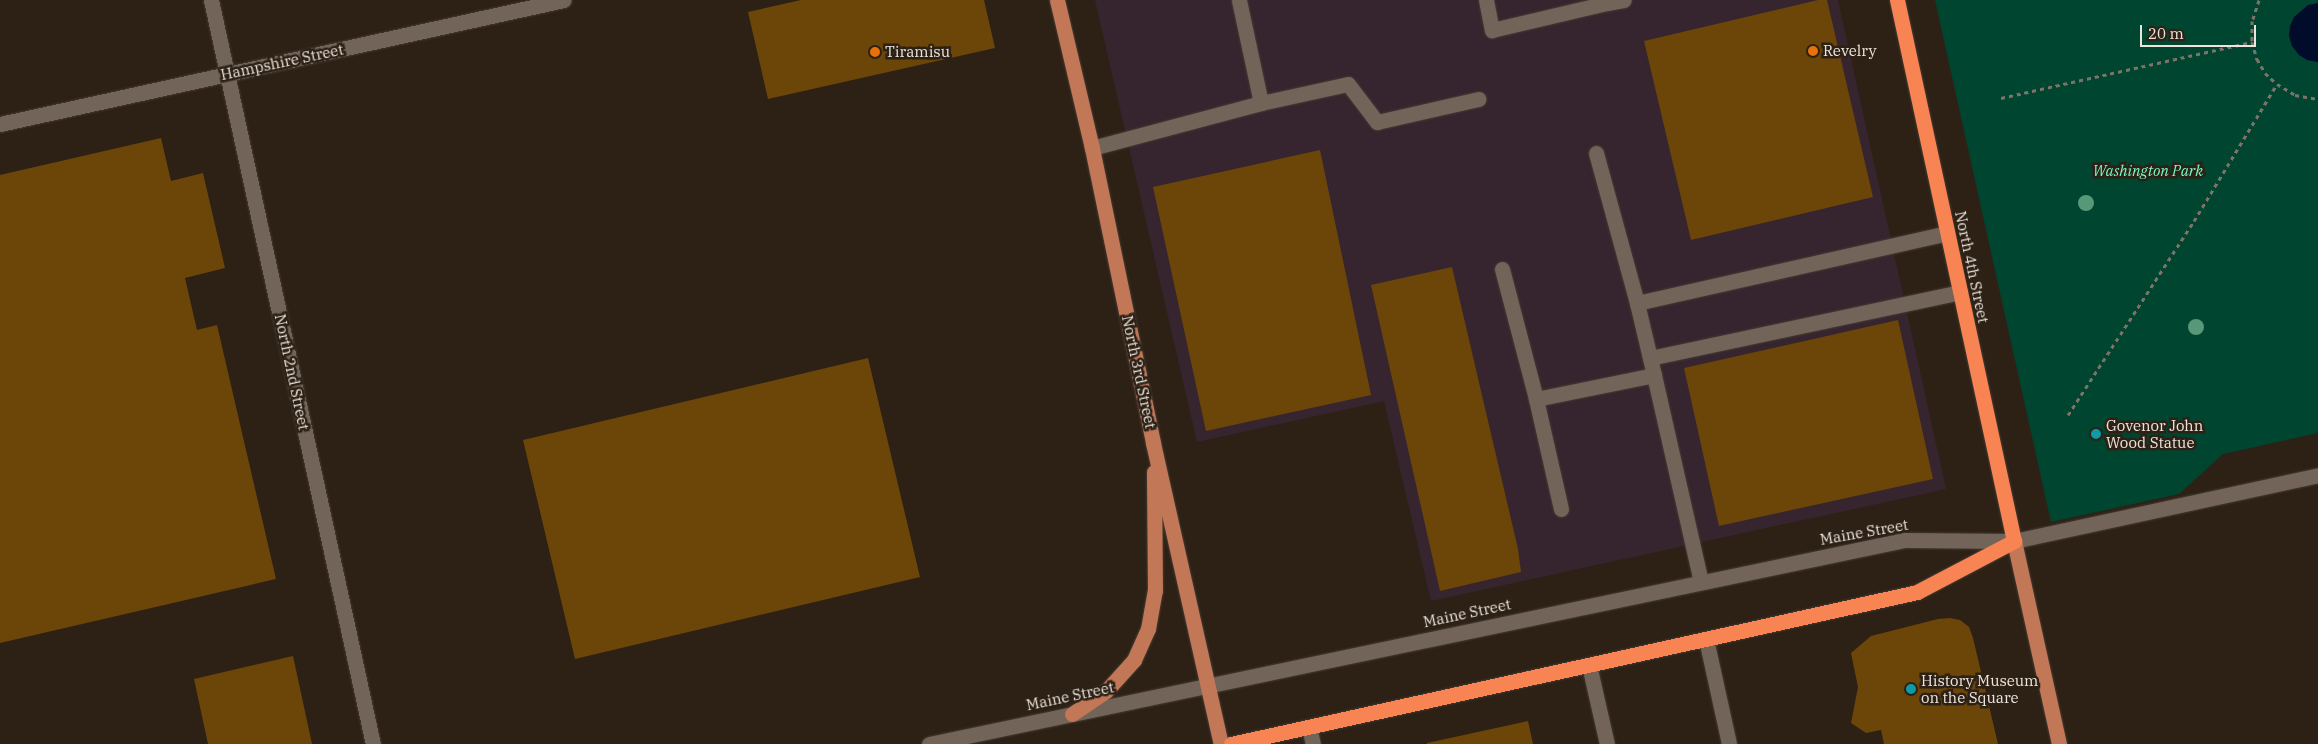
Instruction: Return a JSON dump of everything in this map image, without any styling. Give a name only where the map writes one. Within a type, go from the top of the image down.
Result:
[{"type":"highway","name":"North 4th Street","points":[[1897,0],[2014,541]]},
{"type":"highway","name":"Maine Street","points":[[1231,744],[1916,592],[2014,541]]},
{"type":"main road","name":"North 3rd Street","points":[[1057,0],[1092,148],[1153,443],[1221,744]]},
{"type":"main road","points":[[1072,714],[1112,685],[1134,660],[1148,629],[1155,591],[1153,443]]},
{"type":"main road","points":[[2014,541],[2059,744]]},
{"type":"street","name":"North 2nd Street","points":[[211,0],[374,744]]},
{"type":"street","name":"Hampshire Street","points":[[0,124],[564,0]]},
{"type":"street","points":[[1239,0],[1261,103]]},
{"type":"street","points":[[1486,0],[1492,30],[1606,2],[1624,0]]},
{"type":"street","points":[[1092,148],[1261,103],[1348,84],[1377,122],[1478,98]]},
{"type":"street","points":[[1596,153],[1638,303],[1701,582]]},
{"type":"street","points":[[1638,303],[1947,233]]},
{"type":"street","points":[[1502,269],[1536,399],[1561,509]]},
{"type":"street","points":[[1650,358],[1960,292]]},
{"type":"street","points":[[1536,399],[1654,375]]},
{"type":"street","name":"Maine Street","points":[[929,744],[1208,684],[1905,540],[2014,541],[2318,475]]},
{"type":"street","points":[[1706,639],[1729,744]]},
{"type":"street","points":[[1589,665],[1608,744]]},
{"type":"street","points":[[1309,727],[1313,744]]},
{"type":"path","points":[[2259,0],[2252,21],[2252,42],[2256,58],[2265,72],[2277,84],[2295,95],[2318,99]]},
{"type":"path","points":[[2001,98],[2252,42]]},
{"type":"path","points":[[2068,415],[2194,221],[2277,84]]},
{"type":"shaded area","points":[[1095,0],[1838,0],[1946,489],[1431,601],[1384,401],[1197,442]]},
{"type":"green space","name":"Washington Park","points":[[1935,0],[2318,0],[2318,433],[2223,454],[2179,494],[2051,522]]},
{"type":"water","points":[[2318,3],[2317,62],[2307,60],[2299,55],[2292,46],[2289,36],[2290,26],[2294,17],[2308,5]]},
{"type":"building","points":[[801,0],[984,0],[995,48],[768,99],[748,12]]},
{"type":"building","points":[[1818,0],[1827,0],[1873,197],[1691,240],[1644,41]]},
{"type":"building","points":[[161,138],[171,181],[203,173],[225,268],[185,278],[197,330],[217,325],[276,579],[0,643],[0,175]]},
{"type":"building","points":[[1320,150],[1371,395],[1206,431],[1153,187]]},
{"type":"building","points":[[1452,267],[1518,549],[1521,572],[1440,591],[1371,285]]},
{"type":"building","points":[[1898,320],[1933,479],[1719,526],[1684,368]]},
{"type":"building","points":[[868,358],[920,577],[575,659],[523,440]]},
{"type":"building","points":[[1950,618],[1960,620],[1969,627],[1998,744],[1884,744],[1881,730],[1866,733],[1851,723],[1858,687],[1851,653],[1871,636],[1938,619]]},
{"type":"building","points":[[293,656],[312,744],[208,744],[194,679]]},
{"type":"building","points":[[1528,721],[1533,744],[1427,744],[1427,743]]},
{"type":"place","name":"Revelry","points":[[1813,51]]},
{"type":"place","name":"Tiramisu","points":[[875,52]]},
{"type":"place","name":"Govenor John Wood Statue","points":[[2096,434]]},
{"type":"place","name":"History Museum on the Square","points":[[1911,689]]}]
